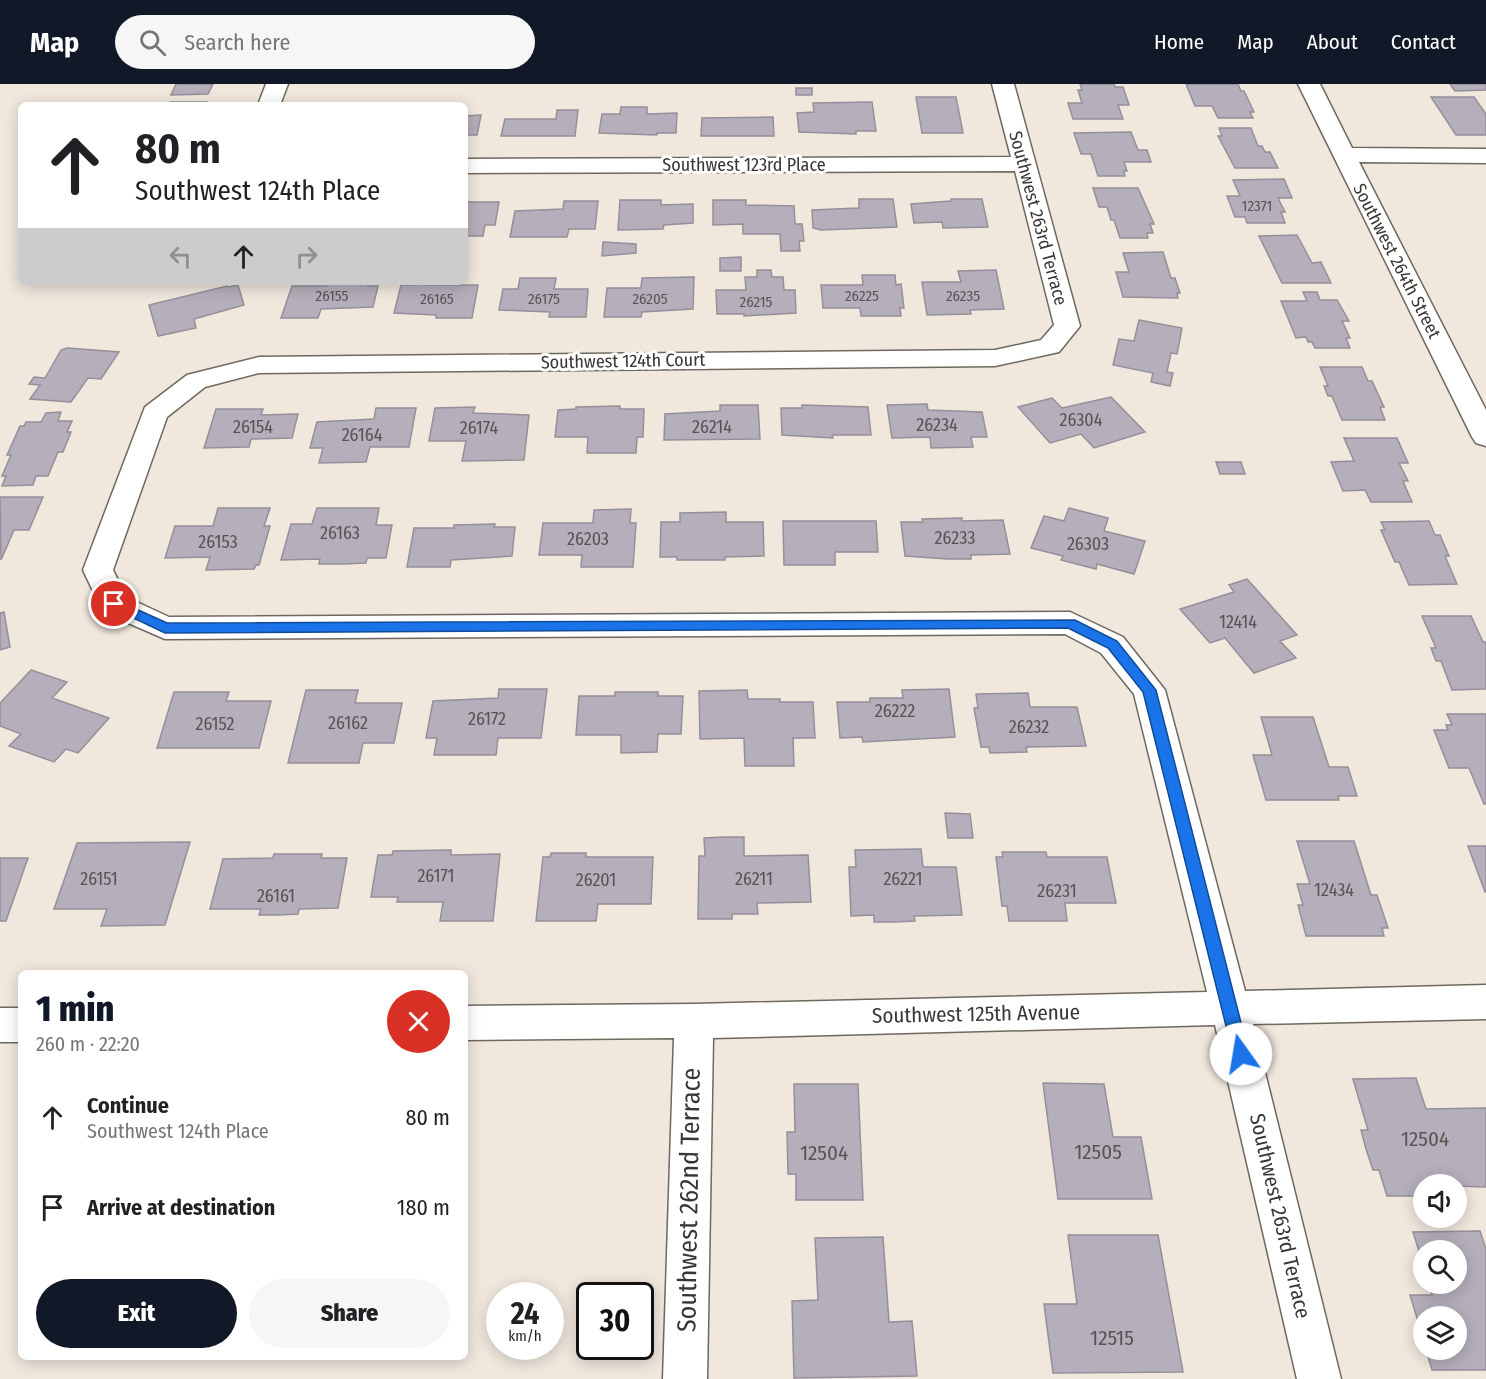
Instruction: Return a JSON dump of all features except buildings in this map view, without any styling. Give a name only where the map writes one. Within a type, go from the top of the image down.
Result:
[{"type":"street","points":[[271,102],[277,84]]},
{"type":"street","name":"Southwest 263rd Terrace","points":[[1003,84],[1067,326],[1050,346]]},
{"type":"street","name":"Southwest 264th Street","points":[[1309,84],[1486,436]]},
{"type":"street","points":[[1344,155],[1486,156]]},
{"type":"street","name":"Southwest 123rd Place","points":[[468,166],[1023,164]]},
{"type":"street","name":"Southwest 124th Court","points":[[1050,346],[995,358],[259,365],[196,381],[155,413],[98,570],[114,604],[165,628],[1070,623],[1112,645]]},
{"type":"street","name":"Southwest 263rd Terrace","points":[[1112,645],[1149,690],[1230,1008],[1319,1379]]},
{"type":"street","name":"Southwest 125th Avenue","points":[[468,1023],[694,1021],[1486,1002]]},
{"type":"street","name":"Southwest 262nd Terrace","points":[[685,1379],[694,1021]]},
{"type":"street","points":[[0,1025],[18,1025]]},
{"type":"route","points":[[114,604],[165,628],[1070,623],[1112,645],[1149,690],[1241,1054]]}]
